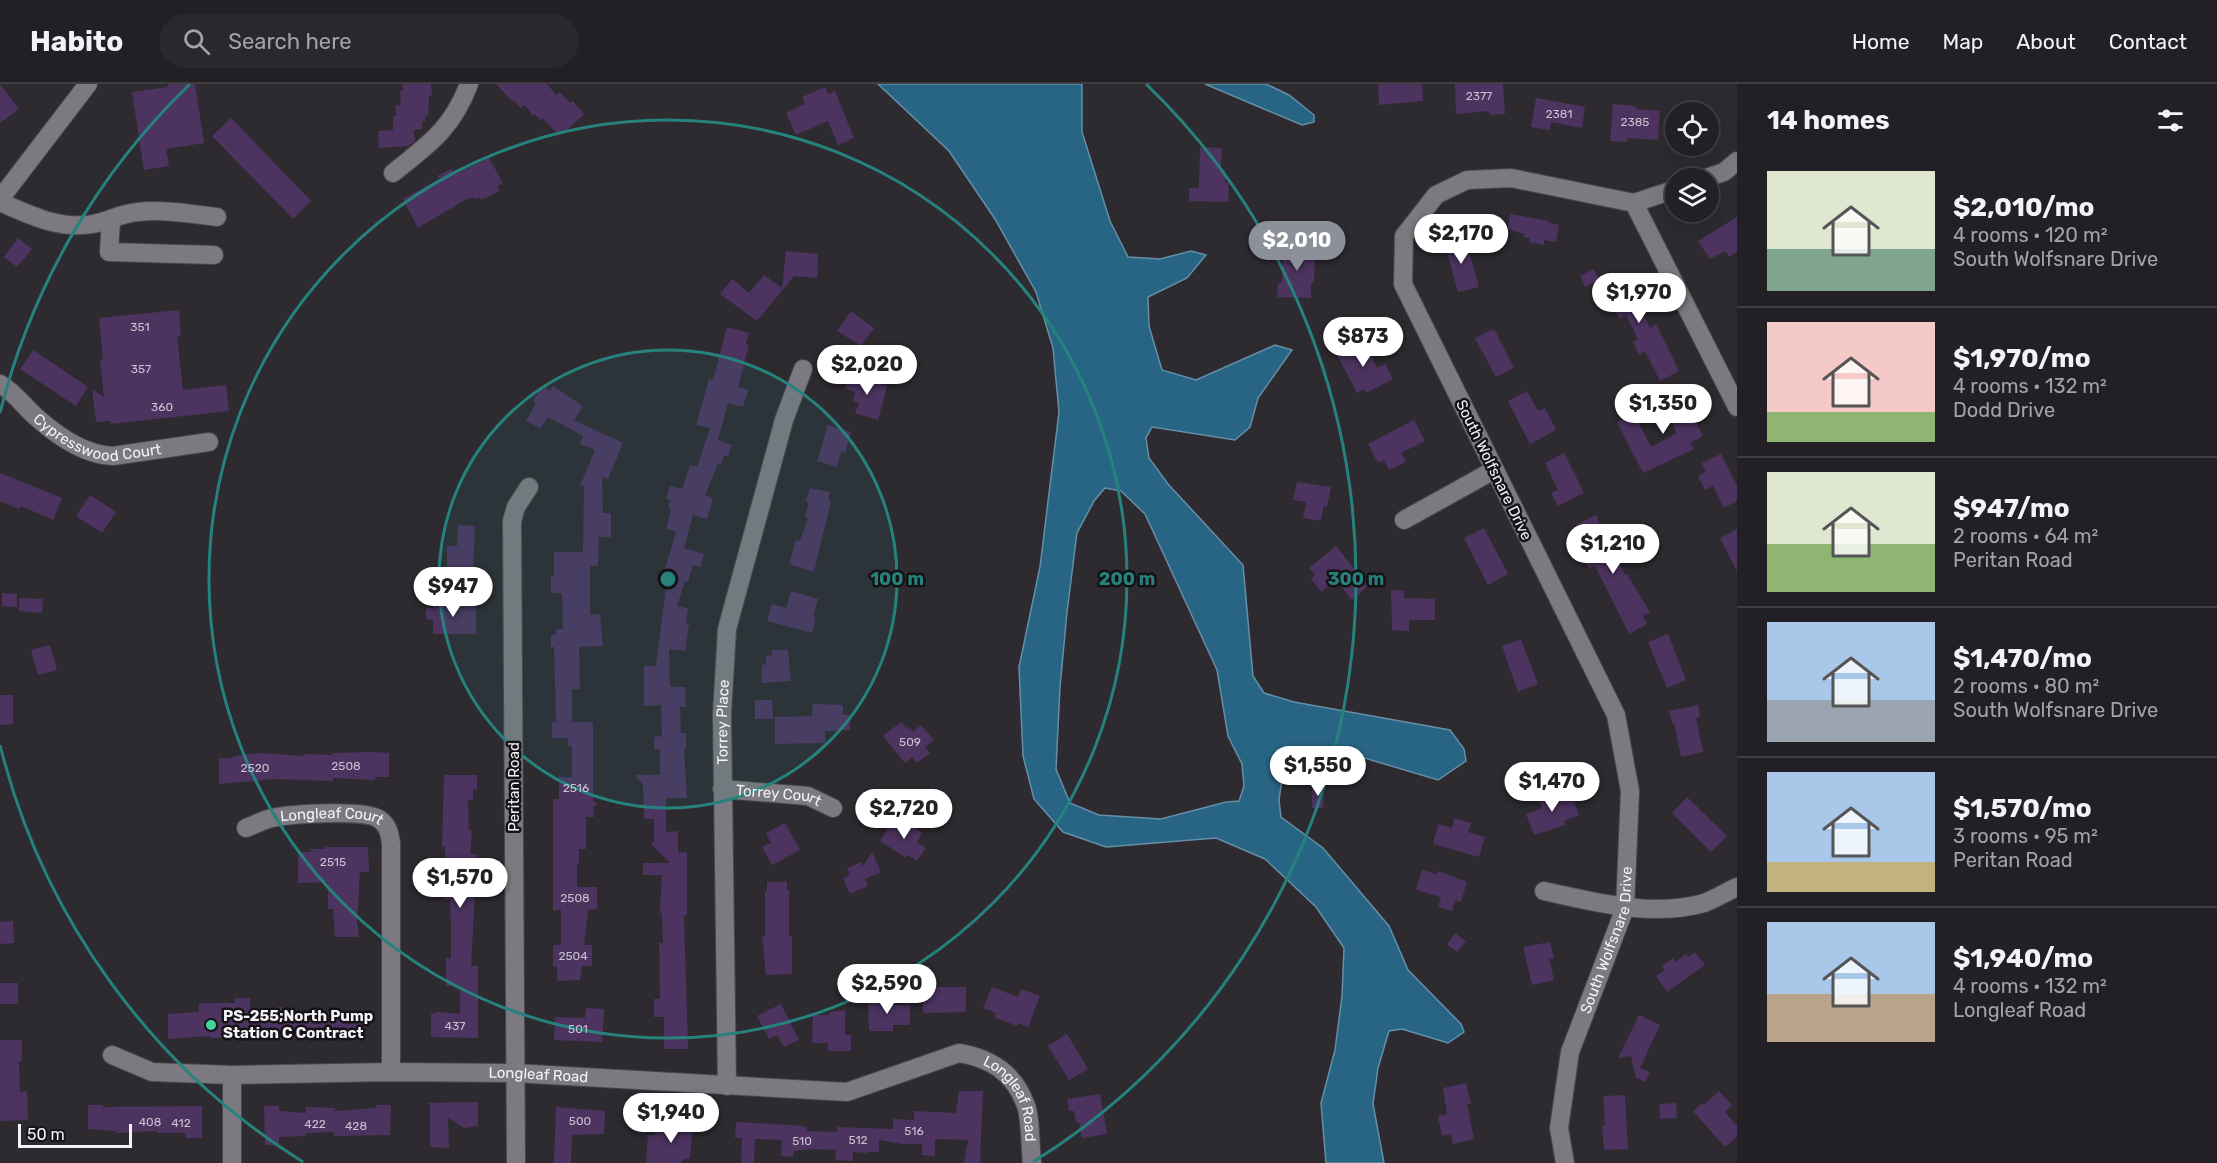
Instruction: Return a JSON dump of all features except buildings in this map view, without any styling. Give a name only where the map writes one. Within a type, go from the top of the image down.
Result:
[{"type":"street","points":[[88,84],[0,200],[44,221],[68,225],[91,225],[140,211],[217,217]]},
{"type":"street","points":[[393,173],[436,139],[459,108],[469,84]]},
{"type":"street","points":[[1719,174],[1737,160]]},
{"type":"street","name":"South Wolfsnare Drive","points":[[1565,1163],[1559,1128],[1570,1052],[1625,908],[1630,791],[1616,715],[1403,284],[1404,236],[1436,195],[1467,180],[1511,178],[1634,203],[1665,193]]},
{"type":"street","points":[[1634,203],[1737,407]]},
{"type":"street","points":[[111,220],[109,252],[214,255]]},
{"type":"street","name":"Torrey Place","points":[[727,1086],[722,714],[727,629],[784,420],[802,369]]},
{"type":"street","name":"Cypresswood Court","points":[[0,384],[58,435],[99,455],[113,456],[208,442]]},
{"type":"street","points":[[1404,520],[1494,470]]},
{"type":"street","name":"Peritan Road","points":[[516,1163],[512,521],[516,507],[529,487]]},
{"type":"street","name":"Torrey Court","points":[[722,789],[808,796],[833,808]]},
{"type":"street","name":"Longleaf Court","points":[[246,828],[269,819],[285,816],[331,814],[368,815],[385,824],[390,833],[391,844],[391,1072]]},
{"type":"street","points":[[1544,891],[1625,908],[1672,909],[1705,903],[1737,887]]},
{"type":"street","name":"Longleaf Road","points":[[112,1055],[152,1072],[232,1075],[391,1072],[514,1073],[847,1092],[959,1053],[977,1056],[1001,1068],[1015,1085],[1026,1104],[1032,1163]]},
{"type":"street","points":[[232,1075],[232,1163]]},
{"type":"water","points":[[878,84],[1082,84],[1082,132],[1110,221],[1128,257],[1160,259],[1191,251],[1206,255],[1187,278],[1148,297],[1149,326],[1162,370],[1196,380],[1275,345],[1292,350],[1258,398],[1250,427],[1235,440],[1152,427],[1146,438],[1149,458],[1168,484],[1243,565],[1253,676],[1264,693],[1294,702],[1450,730],[1464,749],[1466,761],[1438,780],[1351,754],[1292,757],[1284,765],[1279,800],[1281,817],[1323,848],[1389,926],[1408,970],[1461,1024],[1464,1032],[1448,1043],[1402,1029],[1389,1031],[1378,1068],[1373,1104],[1384,1163],[1326,1163],[1321,1103],[1335,1050],[1342,996],[1344,948],[1316,907],[1265,859],[1216,838],[1106,847],[1063,832],[1034,799],[1023,756],[1019,667],[1040,567],[1059,412],[1053,348],[1036,292],[995,219],[949,151]],"holes":[[[1105,488],[1121,491],[1145,514],[1217,670],[1228,736],[1242,764],[1244,786],[1239,801],[1226,802],[1161,819],[1099,815],[1070,803],[1056,769],[1060,687],[1077,533],[1094,501]]]},
{"type":"water","points":[[1205,84],[1266,84],[1289,95],[1314,115],[1314,122],[1302,125]]},
{"type":"place","name":"PS-255;North Pump Station C Contract","points":[[211,1025]]}]
